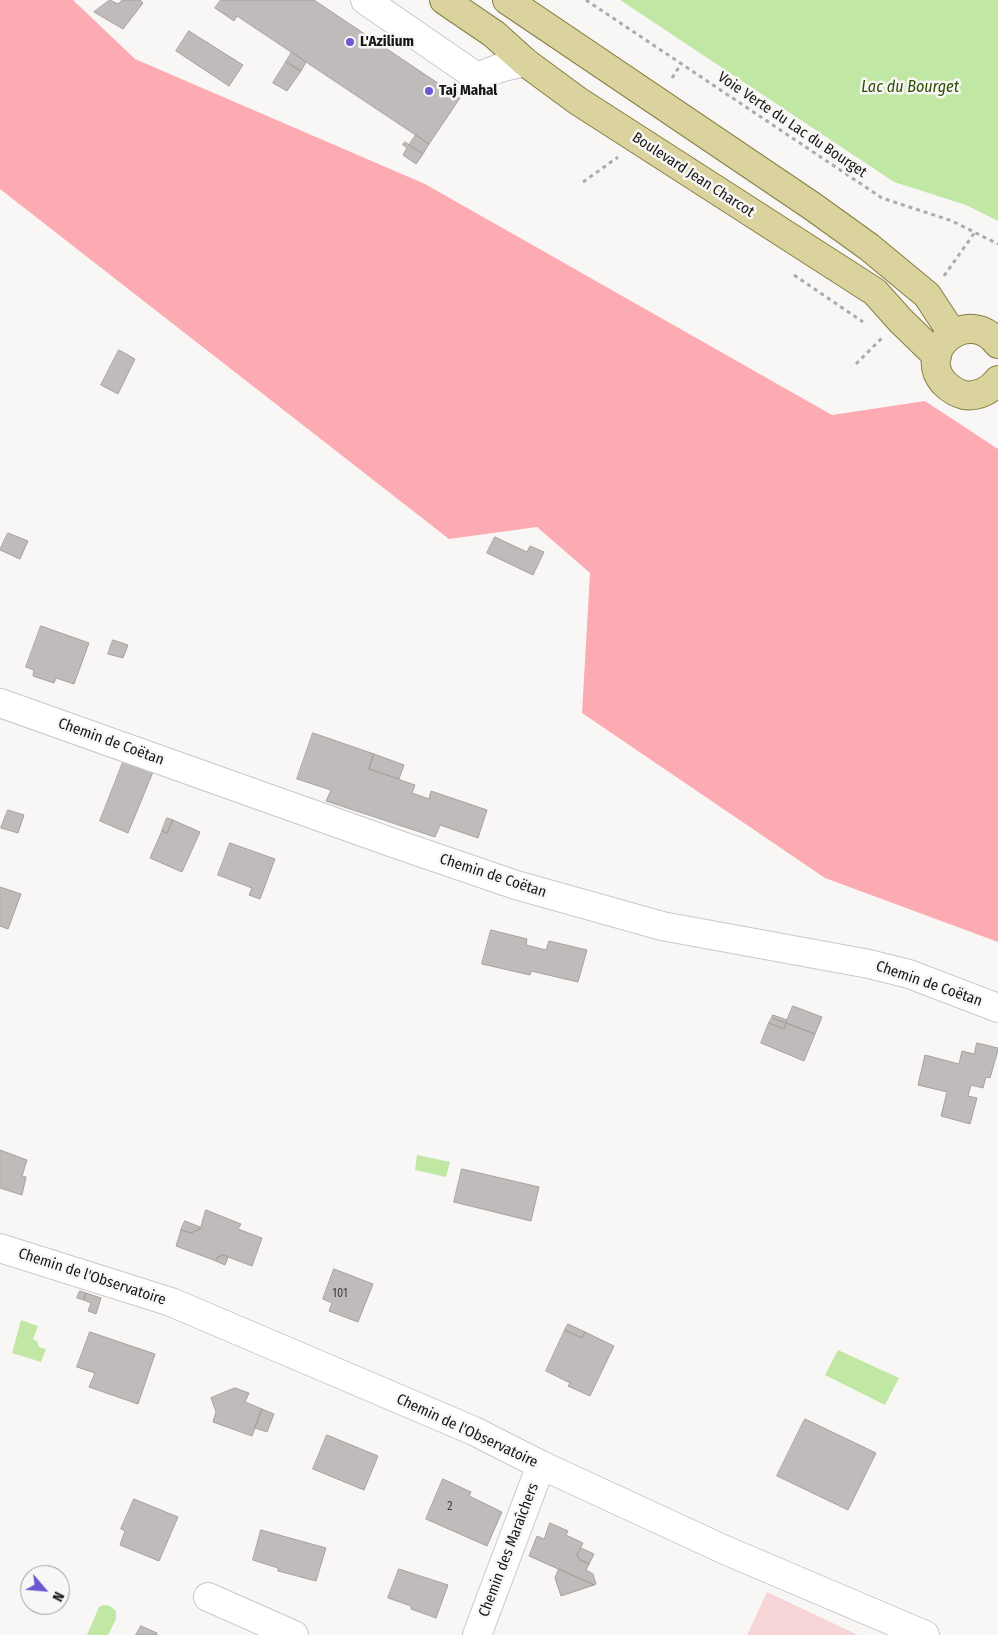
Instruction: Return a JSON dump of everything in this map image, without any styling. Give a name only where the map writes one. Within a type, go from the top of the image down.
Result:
[{"type":"main road","name":"Boulevard Jean Charcot","points":[[444,0],[494,34],[525,62],[578,101],[875,292],[937,356]]},
{"type":"main road","points":[[507,0],[812,206],[869,247],[927,295],[952,333]]},
{"type":"main road","points":[[995,389],[969,396],[958,394],[942,380],[938,372],[937,356],[940,347],[952,333],[962,329],[982,330],[990,335],[998,344]]},
{"type":"street","points":[[365,0],[477,77],[500,68],[525,62]]},
{"type":"street","name":"Chemin de Coëtan","points":[[0,703],[402,846],[516,884],[662,926],[870,964],[909,974],[998,1008]]},
{"type":"street","name":"Chemin de l'Observatoire","points":[[0,1248],[171,1302],[474,1432],[725,1550],[925,1635]]},
{"type":"street","name":"Chemin des Maraîchers","points":[[477,1635],[541,1465]]},
{"type":"street","points":[[208,1597],[294,1635]]},
{"type":"path","name":"Voie Verte du Lac du Bourget","points":[[586,0],[882,198],[952,221],[998,244]]},
{"type":"path","points":[[676,72],[681,64]]},
{"type":"path","points":[[583,182],[619,156],[632,136]]},
{"type":"path","points":[[949,271],[975,232]]},
{"type":"path","points":[[856,364],[901,320]]},
{"type":"shaded area","points":[[0,0],[73,0],[135,59],[425,184],[832,415],[925,401],[998,449],[998,942],[825,878],[582,713],[590,573],[537,527],[449,539],[0,189]]},
{"type":"shaded area","points":[[767,1592],[858,1635],[747,1635]]},
{"type":"water","name":"Lac du Bourget","points":[[620,0],[998,0],[998,221],[966,205],[894,182]]},
{"type":"water","points":[[417,1155],[450,1162],[446,1177],[415,1170]]},
{"type":"water","points":[[21,1320],[38,1326],[33,1339],[37,1341],[39,1347],[46,1349],[41,1362],[12,1353]]},
{"type":"water","points":[[838,1350],[899,1378],[885,1405],[825,1375]]},
{"type":"water","points":[[104,1605],[110,1606],[116,1611],[116,1619],[108,1635],[87,1635],[99,1607]]},
{"type":"building","points":[[110,0],[118,4],[122,0],[140,0],[143,3],[123,29],[94,12]]},
{"type":"building","points":[[221,0],[314,0],[460,98],[429,144],[237,16],[234,21],[215,8]]},
{"type":"building","points":[[189,31],[243,65],[229,86],[176,51]]},
{"type":"building","points":[[292,52],[306,62],[301,71],[286,62]]},
{"type":"building","points":[[286,62],[301,71],[287,91],[273,83]]},
{"type":"building","points":[[416,135],[429,144],[423,154],[409,145]]},
{"type":"building","points":[[405,142],[423,154],[416,164],[403,155],[407,148],[403,145]]},
{"type":"building","points":[[119,350],[135,359],[118,394],[101,385]]},
{"type":"building","points":[[8,533],[28,541],[20,559],[0,550]]},
{"type":"building","points":[[495,537],[527,552],[530,546],[544,552],[533,575],[487,553]]},
{"type":"building","points":[[41,626],[89,643],[74,684],[56,678],[54,683],[33,676],[34,670],[26,667]]},
{"type":"building","points":[[113,640],[128,645],[123,658],[108,654]]},
{"type":"building","points":[[313,733],[374,754],[369,769],[415,785],[412,793],[429,799],[431,791],[487,810],[478,838],[440,825],[435,837],[326,801],[331,790],[297,779]]},
{"type":"building","points":[[374,754],[404,765],[399,779],[369,769]]},
{"type":"building","points":[[124,760],[153,772],[128,833],[100,821]]},
{"type":"building","points":[[8,810],[24,815],[18,833],[1,828]]},
{"type":"building","points":[[167,818],[173,820],[167,833],[162,831]]},
{"type":"building","points":[[173,820],[200,832],[182,872],[150,858],[162,831],[167,833]]},
{"type":"building","points":[[230,843],[275,859],[260,899],[249,895],[252,888],[218,875]]},
{"type":"building","points":[[0,887],[21,894],[8,929],[0,926]]},
{"type":"building","points":[[491,930],[527,939],[526,945],[546,950],[549,941],[587,950],[578,982],[531,971],[530,975],[482,964]]},
{"type":"building","points":[[793,1006],[822,1017],[815,1034],[786,1023]]},
{"type":"building","points":[[773,1015],[787,1020],[786,1023],[772,1018]]},
{"type":"building","points":[[772,1018],[786,1023],[784,1029],[769,1023]]},
{"type":"building","points":[[769,1023],[784,1029],[786,1023],[815,1034],[804,1061],[761,1043]]},
{"type":"building","points":[[977,1043],[998,1048],[998,1050],[990,1078],[986,1077],[983,1088],[971,1085],[968,1096],[977,1098],[970,1124],[941,1116],[947,1092],[918,1085],[925,1055],[959,1064],[962,1051],[974,1054]]},
{"type":"building","points":[[0,1150],[27,1160],[22,1176],[26,1177],[22,1195],[0,1188]]},
{"type":"building","points":[[462,1169],[539,1187],[531,1221],[454,1202]]},
{"type":"building","points":[[206,1210],[241,1224],[238,1229],[262,1238],[252,1266],[223,1255],[217,1258],[216,1261],[176,1246],[181,1230],[191,1233],[200,1229]]},
{"type":"building","points":[[185,1221],[200,1227],[200,1229],[191,1233],[181,1230]]},
{"type":"building","points":[[223,1255],[228,1257],[225,1265],[216,1261],[217,1258]]},
{"type":"building","points":[[334,1269],[373,1284],[358,1322],[329,1311],[332,1303],[323,1299]]},
{"type":"building","points":[[80,1291],[86,1293],[84,1300],[77,1298]]},
{"type":"building","points":[[86,1293],[101,1298],[96,1314],[88,1311],[91,1303],[84,1300]]},
{"type":"building","points":[[568,1324],[585,1332],[582,1338],[565,1330]]},
{"type":"building","points":[[565,1330],[582,1338],[585,1332],[614,1346],[590,1396],[568,1386],[570,1383],[546,1371]]},
{"type":"building","points":[[90,1332],[155,1354],[138,1404],[89,1387],[95,1373],[77,1367]]},
{"type":"building","points":[[235,1388],[249,1393],[245,1402],[262,1409],[252,1436],[213,1422],[216,1412],[211,1398]]},
{"type":"building","points":[[262,1409],[274,1414],[267,1432],[255,1428]]},
{"type":"building","points":[[805,1419],[876,1453],[848,1510],[777,1476]]},
{"type":"building","points":[[327,1435],[378,1456],[364,1490],[313,1469]]},
{"type":"building","points":[[443,1479],[471,1492],[469,1496],[502,1512],[487,1546],[426,1519]]},
{"type":"building","points":[[134,1499],[178,1517],[159,1561],[120,1545],[125,1531],[121,1529]]},
{"type":"building","points":[[550,1523],[568,1531],[566,1535],[583,1543],[577,1555],[579,1559],[589,1564],[586,1570],[593,1574],[596,1584],[594,1585],[529,1556],[537,1536],[544,1539]]},
{"type":"building","points":[[261,1530],[326,1548],[316,1581],[278,1571],[278,1568],[253,1560]]},
{"type":"building","points":[[581,1548],[594,1554],[589,1564],[579,1559],[577,1555]]},
{"type":"building","points":[[399,1569],[448,1585],[436,1618],[388,1598]]},
{"type":"building","points":[[559,1569],[594,1585],[561,1596],[555,1578]]},
{"type":"building","points":[[141,1626],[157,1633],[157,1635],[136,1635]]},
{"type":"place","name":"L'Azilium","points":[[350,42]]},
{"type":"place","name":"Taj Mahal","points":[[429,91]]}]
